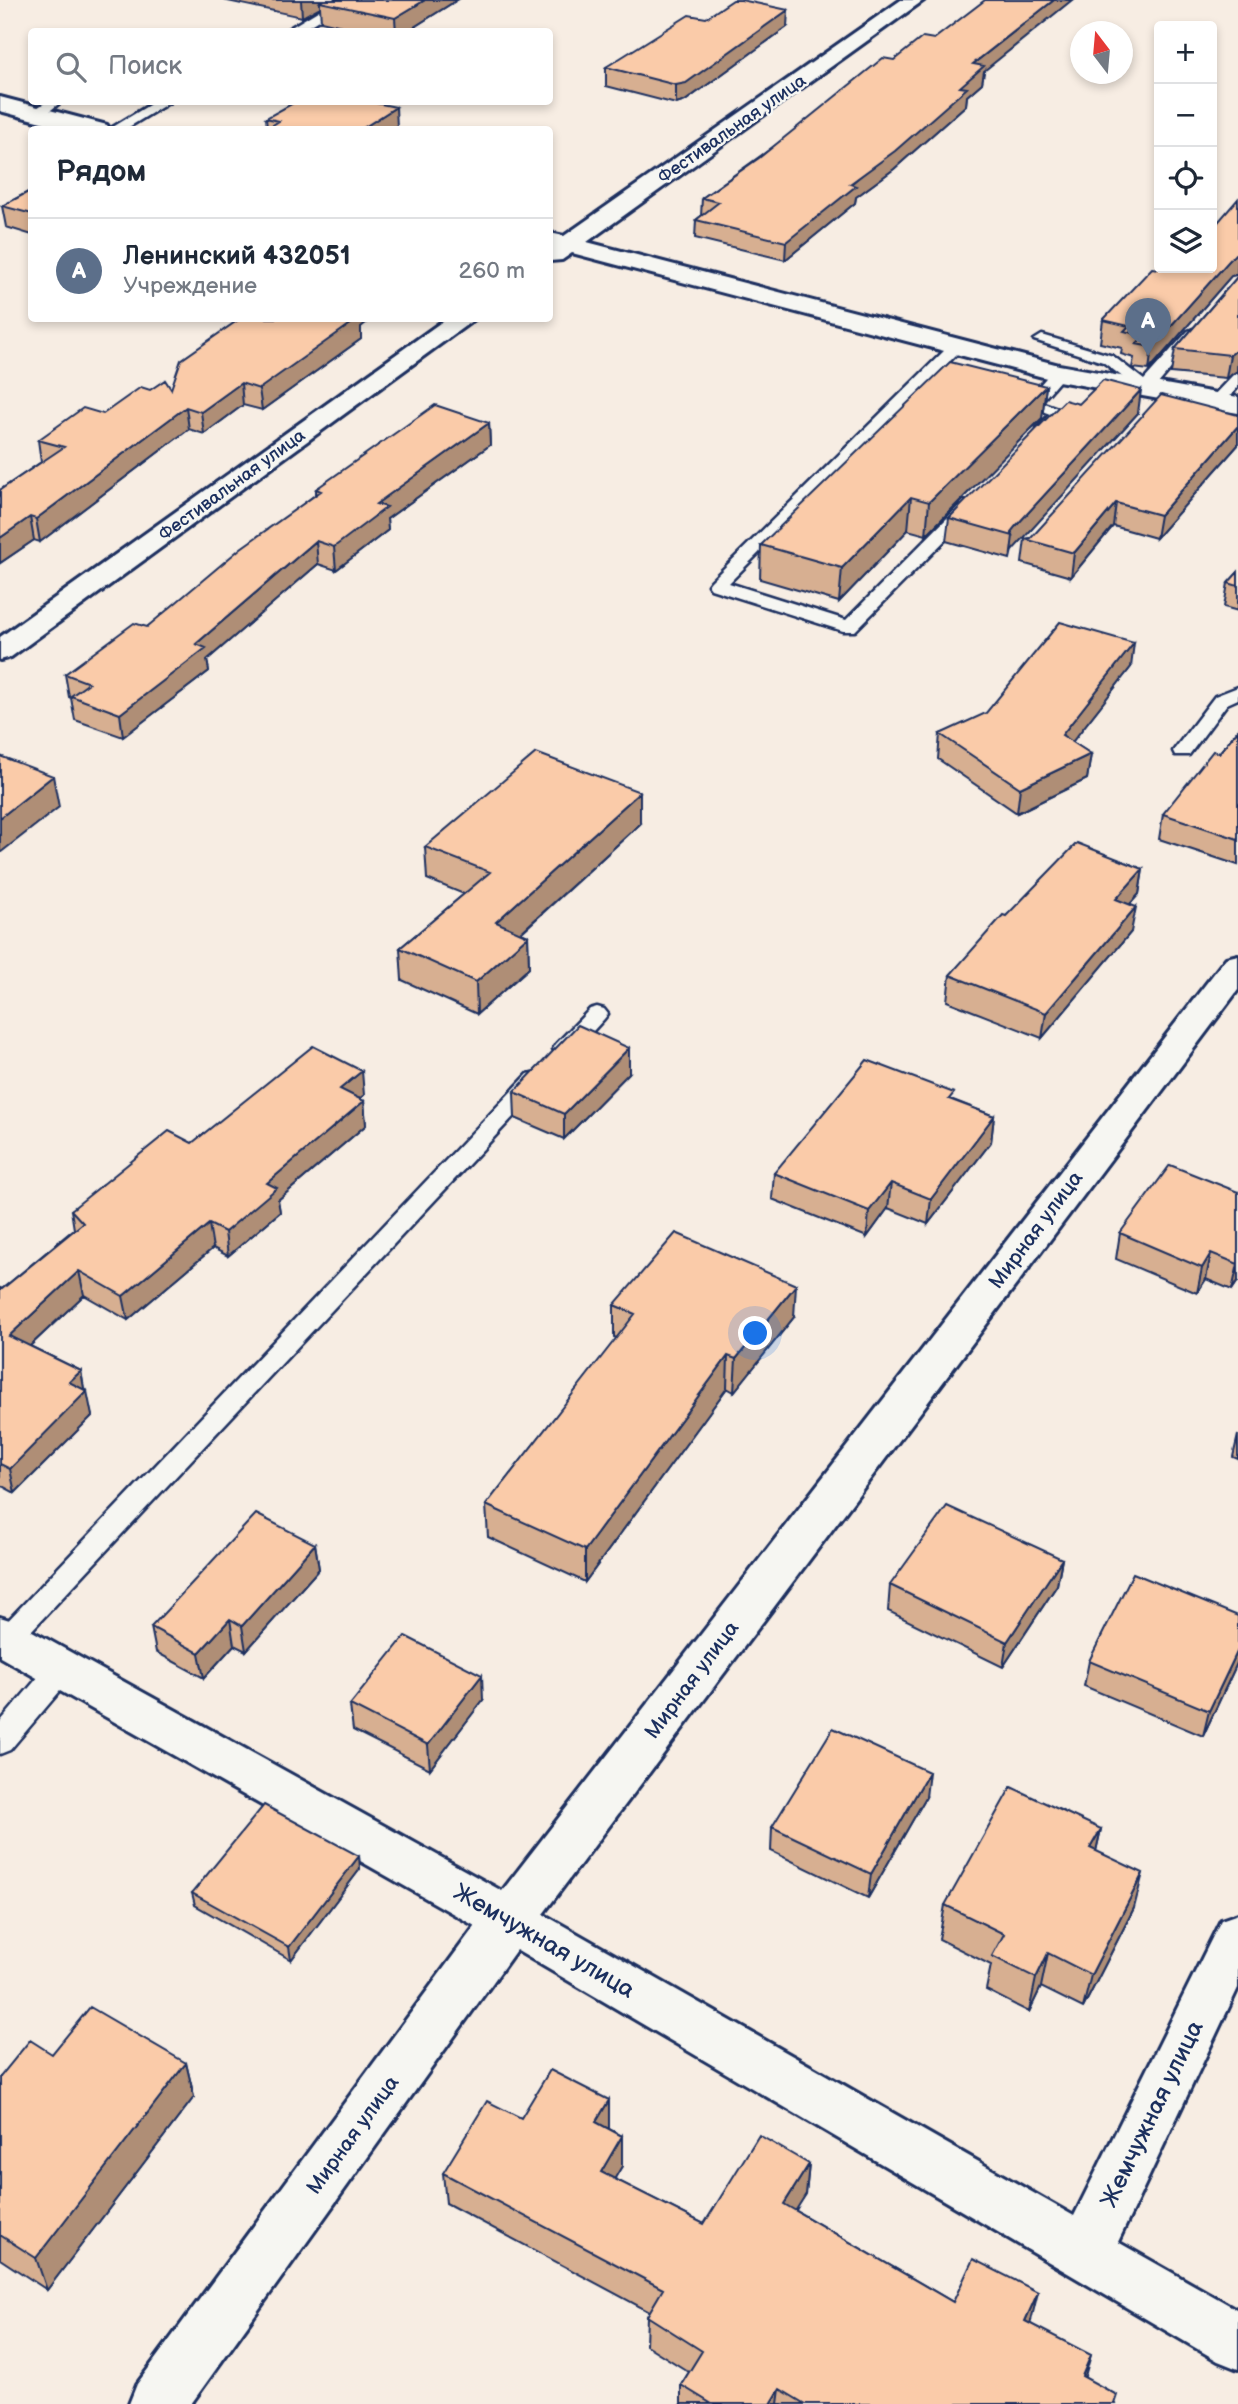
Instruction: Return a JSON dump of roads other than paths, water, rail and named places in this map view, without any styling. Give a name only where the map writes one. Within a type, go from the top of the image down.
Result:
[{"type":"street","name":"Фестивальная улица","points":[[555,247],[914,0]]},
{"type":"street","points":[[0,104],[45,108],[89,126]]},
{"type":"street","points":[[555,247],[1058,373],[1157,395],[1228,403]]},
{"type":"street","name":"Фестивальная улица","points":[[0,652],[458,322]]},
{"type":"street","name":"Мирная улица","points":[[157,2404],[509,1920],[1238,966]]},
{"type":"street","name":"Жемчужная улица","points":[[4,1637],[509,1920],[1238,2341]]},
{"type":"street","name":"Жемчужная улица","points":[[1084,2253],[1238,1936]]},
{"type":"lane","points":[[296,28],[345,0]]},
{"type":"lane","points":[[121,126],[158,105]]},
{"type":"lane","points":[[1042,340],[1108,359],[1157,395],[1204,320]]},
{"type":"lane","points":[[955,348],[717,585],[849,627],[984,490]]},
{"type":"lane","points":[[1032,442],[1061,412],[1031,404],[1058,373]]},
{"type":"lane","points":[[1228,403],[1238,378]]},
{"type":"lane","points":[[1182,751],[1221,700],[1238,692]]},
{"type":"lane","points":[[4,1637],[597,1014]]},
{"type":"lane","points":[[0,1742],[61,1670]]},
{"type":"place","name":"Ленинский 432051","points":[[1148,356]]}]
